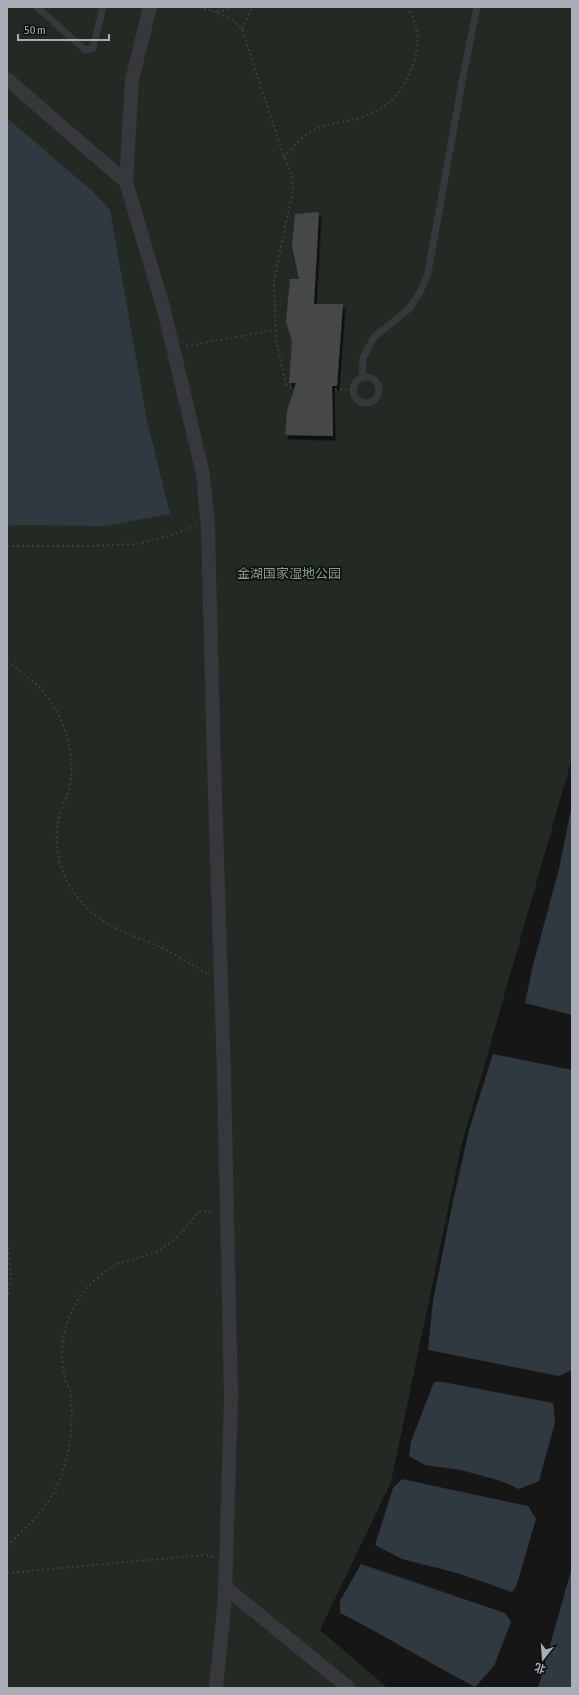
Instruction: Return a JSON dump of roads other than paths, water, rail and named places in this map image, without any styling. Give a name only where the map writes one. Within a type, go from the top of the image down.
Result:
[{"type":"street","points":[[150,7],[132,80],[126,182],[164,310],[203,474],[208,522],[228,1216],[231,1398],[225,1587],[216,1688]]},
{"type":"street","points":[[7,79],[126,182]]},
{"type":"street","points":[[225,1587],[349,1688]]},
{"type":"lane","points":[[37,7],[84,50],[93,48],[103,7]]},
{"type":"lane","points":[[362,378],[363,358],[374,337],[409,309],[420,292],[428,273],[477,7]]},
{"type":"lane","points":[[362,378],[370,378],[377,384],[379,392],[376,400],[368,403],[360,402],[354,396],[353,390],[355,383],[362,378]]},
{"type":"park label","name":"金湖国家湿地公园","points":[[289,573]]}]
